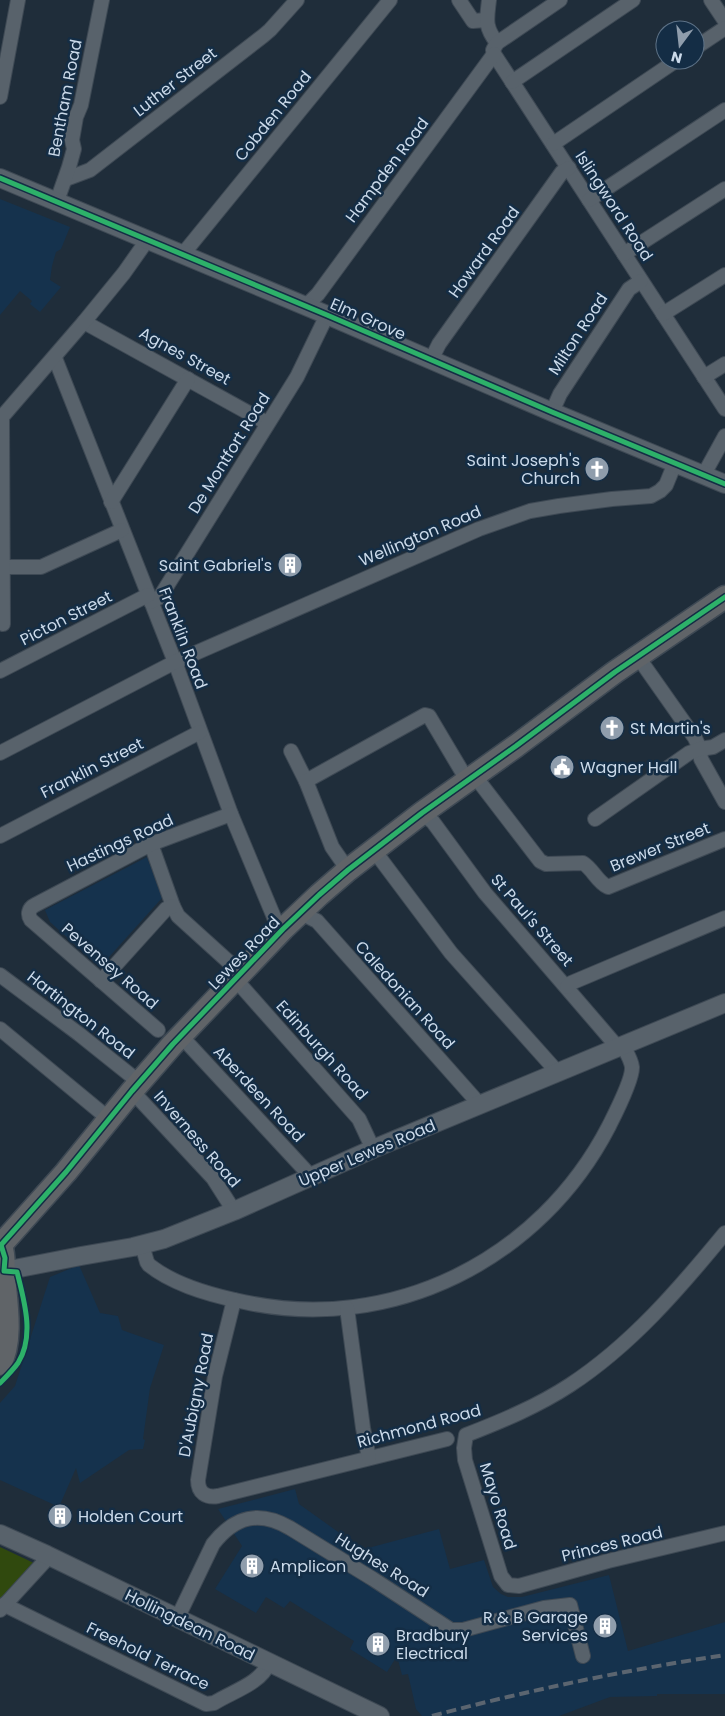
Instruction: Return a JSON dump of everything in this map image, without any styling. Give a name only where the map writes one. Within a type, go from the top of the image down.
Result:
[{"type":"main road","name":"Lewes Road","points":[[0,1364],[5,1352],[2,1272],[6,1258],[1,1245],[66,1172],[135,1087],[181,1036],[283,929],[348,870],[422,813],[474,780],[546,723],[725,596]]},
{"type":"street","points":[[0,97],[18,0]]},
{"type":"street","name":"Bentham Road","points":[[57,201],[66,179],[74,149],[72,140],[76,117],[82,105],[102,0]]},
{"type":"street","name":"Luther Street","points":[[66,179],[86,172],[270,30],[297,0]]},
{"type":"street","name":"Cobden Road","points":[[184,254],[390,0]]},
{"type":"street","points":[[459,0],[473,21],[486,20],[489,0]]},
{"type":"street","name":"Hampden Road","points":[[306,306],[318,294],[496,48],[560,0]]},
{"type":"street","points":[[512,82],[633,0]]},
{"type":"street","points":[[711,0],[725,21]]},
{"type":"street","name":"Islingword Road","points":[[486,20],[488,29],[512,82],[725,410]]},
{"type":"street","points":[[705,41],[725,28]]},
{"type":"street","points":[[553,144],[662,70]]},
{"type":"street","points":[[589,200],[725,110]]},
{"type":"street","name":"Howard Road","points":[[431,360],[439,344],[562,172],[569,168]]},
{"type":"street","name":"Elm Grove","points":[[0,178],[184,254],[725,484]]},
{"type":"street","points":[[624,254],[725,188]]},
{"type":"street","points":[[4,624],[2,417],[55,358],[124,273],[148,239]]},
{"type":"street","points":[[663,314],[725,275]]},
{"type":"street","name":"Milton Road","points":[[552,412],[560,394],[629,289],[641,281]]},
{"type":"street","name":"De Montfort Road","points":[[150,599],[160,597],[304,363],[327,315]]},
{"type":"street","name":"Agnes Street","points":[[84,322],[268,423]]},
{"type":"street","name":"Franklin Road","points":[[55,358],[175,662],[230,814],[276,922],[283,929]]},
{"type":"street","points":[[704,377],[725,364]]},
{"type":"street","points":[[112,502],[188,379]]},
{"type":"street","points":[[703,476],[725,436]]},
{"type":"street","name":"Wellington Road","points":[[0,753],[175,662],[495,523],[530,511],[558,506],[651,496],[666,485],[675,463]]},
{"type":"street","points":[[4,567],[41,566],[122,530]]},
{"type":"street","name":"Picton Street","points":[[0,671],[150,599]]},
{"type":"street","points":[[638,657],[695,738],[700,749],[701,759],[725,802]]},
{"type":"street","points":[[306,781],[421,716],[428,716],[474,780]]},
{"type":"street","name":"Franklin Street","points":[[0,836],[200,732]]},
{"type":"street","points":[[595,819],[689,753],[700,749],[713,748],[725,740]]},
{"type":"street","points":[[290,751],[306,781],[332,847],[348,870]]},
{"type":"street","name":"Brewer Street","points":[[474,780],[540,861],[546,864],[584,863],[608,887],[725,839]]},
{"type":"street","name":"St Paul's Street","points":[[142,1245],[147,1262],[152,1267],[195,1288],[234,1300],[293,1309],[347,1308],[386,1302],[435,1287],[456,1278],[494,1255],[534,1224],[576,1178],[593,1154],[612,1120],[632,1069],[630,1059],[614,1043],[485,893],[433,822],[422,813]]},
{"type":"street","name":"Hastings Road","points":[[29,912],[35,905],[151,844],[230,814]]},
{"type":"street","name":"Edinburgh Road","points":[[151,844],[178,916],[238,976],[359,1119],[374,1149]]},
{"type":"street","points":[[374,850],[451,953],[552,1066],[556,1073]]},
{"type":"street","points":[[101,981],[166,909],[173,906]]},
{"type":"street","name":"Pevensey Road","points":[[29,912],[31,920],[158,1030]]},
{"type":"street","name":"Caledonian Road","points":[[301,913],[317,920],[474,1098],[478,1106]]},
{"type":"street","points":[[567,987],[571,983],[725,918]]},
{"type":"street","name":"Hartington Road","points":[[0,975],[79,1034],[135,1087]]},
{"type":"street","name":"Upper Lewes Road","points":[[2,1272],[164,1239],[234,1211],[374,1149],[725,1003]]},
{"type":"street","points":[[0,1029],[109,1119]]},
{"type":"street","name":"Aberdeen Road","points":[[181,1036],[310,1177]]},
{"type":"street","name":"Inverness Road","points":[[135,1087],[212,1178],[234,1211]]},
{"type":"street","name":"Richmond Road","points":[[466,1435],[548,1398],[599,1364],[644,1325],[725,1234]]},
{"type":"street","name":"D'Aubigny Road","points":[[205,1495],[199,1489],[198,1480],[215,1376],[234,1300]]},
{"type":"street","points":[[347,1308],[363,1428],[369,1458]]},
{"type":"street","name":"Mayo Road","points":[[466,1435],[465,1460],[500,1576],[508,1584]]},
{"type":"street","name":"Richmond Road","points":[[205,1495],[210,1497],[218,1496],[447,1439]]},
{"type":"street","name":"Hughes Road","points":[[177,1619],[213,1544],[220,1534],[241,1520],[263,1518],[278,1521],[290,1528],[453,1631],[544,1608],[570,1605],[584,1656]]},
{"type":"street","name":"Princes Road","points":[[508,1584],[516,1586],[528,1584],[608,1561],[725,1533]]},
{"type":"street","name":"Hollingdean Road","points":[[0,1534],[380,1716]]},
{"type":"street","points":[[3,1607],[42,1564],[47,1555]]},
{"type":"street","name":"Freehold Terrace","points":[[3,1607],[9,1607],[206,1704],[214,1703],[256,1680],[266,1672],[270,1663]]},
{"type":"shaded area","points":[[0,199],[70,227],[61,249],[56,252],[52,266],[50,280],[61,287],[40,312],[30,304],[32,301],[20,291],[0,315]]},
{"type":"shaded area","points":[[147,857],[162,898],[100,967],[50,922],[45,910]]},
{"type":"shaded area","points":[[79,1265],[100,1313],[118,1316],[122,1330],[164,1345],[150,1388],[143,1449],[129,1450],[80,1483],[76,1468],[59,1507],[0,1480],[0,1403],[15,1386],[50,1277]]},
{"type":"shaded area","points":[[295,1489],[299,1504],[355,1544],[357,1551],[439,1529],[450,1569],[484,1560],[493,1587],[508,1597],[522,1597],[609,1575],[628,1651],[725,1622],[725,1694],[657,1694],[657,1696],[610,1697],[559,1716],[422,1716],[416,1709],[408,1674],[402,1675],[397,1656],[387,1672],[350,1649],[354,1641],[290,1601],[284,1608],[266,1597],[256,1613],[215,1589],[242,1546],[218,1509]]},
{"type":"green space","points":[[0,1547],[36,1564],[0,1603]]},
{"type":"railway","points":[[432,1716],[578,1681],[725,1655]]},
{"type":"cycle path","points":[[0,178],[725,484]]},
{"type":"cycle path","points":[[0,1246],[66,1172],[173,1044],[283,929],[319,895],[422,813],[615,672],[725,597]]},
{"type":"cycle path","points":[[0,1383],[18,1363],[23,1352],[27,1330],[25,1306],[17,1272],[4,1271],[5,1258],[1,1245]]},
{"type":"place","name":"Saint Joseph's Church","points":[[597,469]]},
{"type":"place","name":"Saint Gabriel's","points":[[290,565]]},
{"type":"place","name":"St Martin's","points":[[612,728]]},
{"type":"place","name":"Wagner Hall","points":[[562,767]]},
{"type":"place","name":"Holden Court","points":[[60,1516]]},
{"type":"place","name":"Amplicon","points":[[252,1566]]},
{"type":"place","name":"R & B Garage Services","points":[[605,1626]]},
{"type":"place","name":"Bradbury Electrical","points":[[378,1644]]}]
